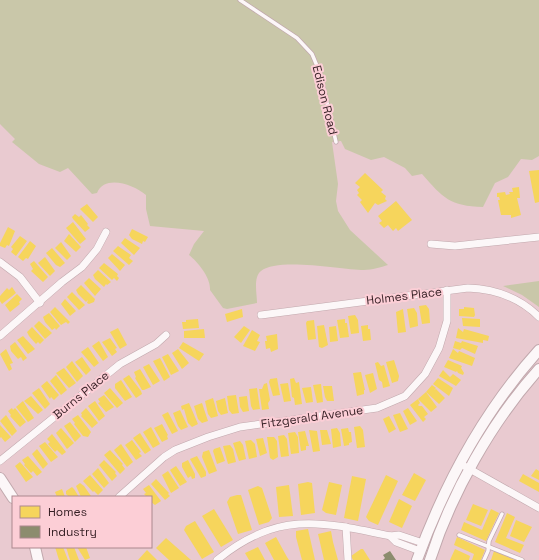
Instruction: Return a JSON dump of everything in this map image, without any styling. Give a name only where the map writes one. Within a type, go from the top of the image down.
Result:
[{"type":"main road","points":[[420,551],[459,463],[492,410],[539,350]]},
{"type":"main road","points":[[430,560],[449,512],[471,470],[506,412],[539,369]]},
{"type":"main road","points":[[0,478],[12,496]]},
{"type":"main road","points":[[35,548],[38,560]]},
{"type":"street","points":[[0,336],[62,282],[82,267],[97,249],[106,232]]},
{"type":"street","points":[[431,244],[455,246],[539,237]]},
{"type":"street","points":[[0,262],[20,277],[40,302]]},
{"type":"street","name":"Holmes Place","points":[[261,315],[447,290],[478,289],[498,292],[518,300],[539,317]]},
{"type":"street","name":"Fitzgerald Avenue","points":[[120,496],[164,457],[176,450],[208,437],[240,427],[377,408],[405,396],[425,374],[439,348],[447,321],[447,290]]},
{"type":"street","name":"Burns Place","points":[[0,461],[120,364],[156,344],[166,335]]},
{"type":"street","points":[[459,463],[539,508]]},
{"type":"street","points":[[217,560],[256,536],[280,526],[311,522],[390,536],[399,535],[420,551]]},
{"type":"street","points":[[346,527],[348,560]]},
{"type":"lane","name":"Edison Road","points":[[240,0],[294,36],[312,54],[320,72],[336,142]]},
{"type":"lane","points":[[484,560],[489,547],[489,541],[502,514]]},
{"type":"lane","points":[[459,535],[522,560]]},
{"type":"shaded area","points":[[0,0],[539,0],[539,156],[532,160],[521,159],[508,177],[495,183],[483,207],[462,205],[448,199],[442,195],[422,174],[412,176],[405,168],[384,157],[371,160],[345,149],[341,141],[332,142],[338,184],[336,201],[338,211],[350,230],[388,265],[364,270],[311,265],[281,265],[269,267],[261,271],[257,277],[257,303],[227,309],[223,308],[210,290],[210,285],[206,275],[189,255],[194,244],[204,231],[150,226],[146,209],[146,195],[141,191],[120,183],[113,183],[106,184],[101,187],[97,193],[92,194],[68,168],[60,172],[39,164],[12,142],[15,139],[0,124]]},
{"type":"shaded area","points":[[539,281],[539,307],[522,295],[503,286]]},
{"type":"building: Homes","points":[[539,170],[539,202],[535,203],[529,171]]},
{"type":"building: Homes","points":[[365,173],[383,190],[381,192],[386,196],[385,199],[387,201],[378,205],[375,203],[368,213],[360,202],[362,200],[357,195],[359,193],[357,190],[360,187],[355,183]]},
{"type":"building: Homes","points":[[519,187],[520,198],[517,198],[521,215],[511,218],[511,215],[501,215],[498,200],[500,200],[499,197],[497,197],[497,193],[505,192],[506,195],[510,194],[509,192],[513,192],[512,188]]},
{"type":"building: Homes","points":[[396,201],[412,220],[398,231],[396,228],[393,231],[388,225],[384,228],[379,223],[382,221],[378,216]]},
{"type":"building: Homes","points":[[87,204],[98,217],[93,222],[80,209]]},
{"type":"building: Homes","points":[[75,214],[79,217],[81,215],[88,224],[87,225],[90,228],[85,232],[73,219],[72,217]]},
{"type":"building: Homes","points":[[73,222],[86,239],[80,244],[66,228]]},
{"type":"building: Homes","points":[[8,227],[15,231],[9,246],[7,245],[5,248],[0,246],[0,243]]},
{"type":"building: Homes","points":[[132,229],[148,237],[145,242],[143,241],[142,244],[132,239],[129,235]]},
{"type":"building: Homes","points":[[69,234],[81,247],[76,252],[64,241]]},
{"type":"building: Homes","points":[[20,236],[27,241],[16,256],[11,252],[13,249],[11,247]]},
{"type":"building: Homes","points":[[125,238],[140,248],[134,255],[121,243]]},
{"type":"building: Homes","points":[[30,241],[36,246],[28,259],[26,258],[23,261],[18,257]]},
{"type":"building: Homes","points":[[61,242],[71,256],[67,260],[55,248]]},
{"type":"building: Homes","points":[[118,246],[131,255],[129,258],[133,261],[129,265],[113,251]]},
{"type":"building: Homes","points":[[52,248],[65,263],[60,267],[56,265],[46,253]]},
{"type":"building: Homes","points":[[112,254],[125,265],[120,271],[108,258]]},
{"type":"building: Homes","points":[[45,257],[55,271],[50,276],[38,263]]},
{"type":"building: Homes","points":[[34,261],[48,277],[43,282],[31,271],[33,269],[30,264]]},
{"type":"building: Homes","points":[[104,263],[118,274],[117,276],[119,278],[117,281],[114,278],[112,280],[99,268]]},
{"type":"building: Homes","points":[[98,270],[111,282],[107,285],[106,284],[104,287],[95,279],[93,275]]},
{"type":"building: Homes","points":[[89,278],[101,289],[95,296],[84,283]]},
{"type":"building: Homes","points":[[81,285],[95,299],[94,302],[89,304],[87,303],[88,300],[86,302],[78,294],[76,290]]},
{"type":"building: Homes","points":[[12,287],[16,293],[2,304],[0,301],[0,296],[7,288],[9,290]]},
{"type":"building: Homes","points":[[72,292],[85,305],[79,310],[67,297]]},
{"type":"building: Homes","points":[[17,294],[22,299],[19,302],[20,304],[10,312],[5,305]]},
{"type":"building: Homes","points":[[65,299],[76,311],[70,316],[61,304]]},
{"type":"building: Homes","points":[[426,305],[429,309],[430,323],[422,324],[419,306]]},
{"type":"building: Homes","points":[[55,307],[70,322],[68,324],[66,322],[61,325],[50,312]]},
{"type":"building: Homes","points":[[464,307],[474,308],[474,317],[459,316],[459,309],[464,309]]},
{"type":"building: Homes","points":[[414,308],[417,313],[418,326],[410,328],[407,309]]},
{"type":"building: Homes","points":[[242,309],[243,317],[227,322],[225,314]]},
{"type":"building: Homes","points":[[403,309],[406,332],[398,333],[396,312]]},
{"type":"building: Homes","points":[[49,313],[60,326],[56,330],[55,328],[52,330],[45,322],[43,317]]},
{"type":"building: Homes","points":[[355,315],[358,320],[359,333],[351,334],[348,316]]},
{"type":"building: Homes","points":[[462,318],[480,319],[480,327],[463,326]]},
{"type":"building: Homes","points":[[198,319],[199,328],[183,329],[182,322],[186,322],[186,320]]},
{"type":"building: Homes","points":[[345,319],[349,337],[340,338],[337,320]]},
{"type":"building: Homes","points":[[314,320],[316,339],[308,340],[306,323],[307,321]]},
{"type":"building: Homes","points":[[39,321],[52,333],[45,339],[34,326]]},
{"type":"building: Homes","points":[[324,325],[328,345],[322,348],[319,347],[317,326]]},
{"type":"building: Homes","points":[[368,325],[371,340],[363,341],[361,326]]},
{"type":"building: Homes","points":[[244,326],[250,330],[241,343],[234,337]]},
{"type":"building: Homes","points":[[336,326],[338,341],[330,342],[329,327]]},
{"type":"building: Homes","points":[[32,327],[44,340],[40,344],[38,342],[36,344],[27,332]]},
{"type":"building: Homes","points":[[118,328],[127,345],[120,349],[110,332]]},
{"type":"building: Homes","points":[[458,328],[463,332],[464,329],[489,336],[488,341],[483,340],[483,343],[456,338]]},
{"type":"building: Homes","points":[[204,329],[205,338],[184,338],[184,331]]},
{"type":"building: Homes","points":[[252,330],[260,335],[257,341],[260,342],[255,351],[243,346]]},
{"type":"building: Homes","points":[[277,334],[278,349],[271,352],[270,348],[266,349],[266,336]]},
{"type":"building: Homes","points":[[23,336],[35,349],[28,354],[17,340]]},
{"type":"building: Homes","points":[[110,338],[117,348],[115,349],[117,352],[112,356],[102,342]]},
{"type":"building: Homes","points":[[99,341],[108,357],[103,361],[92,346]]},
{"type":"building: Homes","points":[[455,341],[461,343],[462,341],[478,346],[475,354],[462,348],[460,350],[453,348]]},
{"type":"building: Homes","points":[[15,342],[27,358],[23,361],[21,357],[18,359],[11,351],[10,346]]},
{"type":"building: Homes","points":[[183,342],[204,354],[199,361],[179,348]]},
{"type":"building: Homes","points":[[88,347],[99,363],[94,367],[81,352]]},
{"type":"building: Homes","points":[[6,349],[13,363],[10,364],[12,369],[9,371],[0,354]]},
{"type":"building: Homes","points":[[178,349],[189,363],[182,369],[172,353]]},
{"type":"building: Homes","points":[[453,349],[458,353],[459,351],[475,358],[472,366],[449,358]]},
{"type":"building: Homes","points":[[168,354],[179,371],[171,375],[162,357]]},
{"type":"building: Homes","points":[[82,357],[91,370],[86,375],[75,362]]},
{"type":"building: Homes","points":[[160,358],[170,377],[164,381],[153,361]]},
{"type":"building: Homes","points":[[394,360],[399,376],[398,381],[392,383],[386,362]]},
{"type":"building: Homes","points":[[448,360],[462,366],[461,368],[464,373],[463,375],[457,371],[456,372],[444,367]]},
{"type":"building: Homes","points":[[72,361],[83,376],[77,382],[66,367]]},
{"type":"building: Homes","points":[[378,362],[381,366],[384,365],[390,386],[383,388],[382,382],[379,380],[375,363]]},
{"type":"building: Homes","points":[[149,364],[160,381],[153,385],[143,367]]},
{"type":"building: Homes","points":[[64,368],[76,383],[69,388],[56,373]]},
{"type":"building: Homes","points":[[140,369],[151,387],[144,390],[142,390],[135,378],[134,372]]},
{"type":"building: Homes","points":[[443,370],[450,377],[453,374],[461,380],[456,386],[439,376]]},
{"type":"building: Homes","points":[[361,372],[365,390],[364,394],[357,396],[353,373]]},
{"type":"building: Homes","points":[[373,373],[377,389],[370,393],[365,375]]},
{"type":"building: Homes","points":[[56,375],[67,390],[61,395],[50,381]]},
{"type":"building: Homes","points":[[129,375],[142,394],[136,398],[123,379]]},
{"type":"building: Homes","points":[[277,378],[280,395],[273,396],[269,382],[270,379]]},
{"type":"building: Homes","points":[[294,378],[296,383],[299,382],[302,404],[295,405],[294,398],[292,397],[290,379]]},
{"type":"building: Homes","points":[[438,378],[453,388],[449,396],[433,384]]},
{"type":"building: Homes","points":[[121,380],[132,397],[125,401],[115,388],[115,384]]},
{"type":"building: Homes","points":[[47,381],[59,395],[54,400],[51,397],[50,399],[41,386]]},
{"type":"building: Homes","points":[[267,383],[270,400],[268,403],[269,409],[262,410],[259,389],[262,389],[264,384]]},
{"type":"building: Homes","points":[[288,383],[291,401],[284,402],[280,384]]},
{"type":"building: Homes","points":[[321,384],[323,402],[317,403],[313,385]]},
{"type":"building: Homes","points":[[432,385],[436,388],[434,390],[436,389],[445,398],[439,404],[426,392]]},
{"type":"building: Homes","points":[[323,386],[332,386],[334,401],[327,401]]},
{"type":"building: Homes","points":[[311,387],[313,402],[306,403],[302,388]]},
{"type":"building: Homes","points":[[39,388],[50,404],[45,409],[32,393]]},
{"type":"building: Homes","points":[[110,388],[123,403],[117,408],[104,393]]},
{"type":"building: Homes","points":[[257,388],[260,409],[253,410],[251,406],[249,389]]},
{"type":"building: Homes","points":[[426,392],[437,407],[431,412],[418,399]]},
{"type":"building: Homes","points":[[104,395],[114,407],[106,412],[98,403],[100,402],[98,399]]},
{"type":"building: Homes","points":[[236,395],[239,413],[232,414],[229,410],[227,396]]},
{"type":"building: Homes","points":[[31,396],[43,410],[38,414],[24,401]]},
{"type":"building: Homes","points":[[247,396],[249,411],[243,412],[240,407],[239,397]]},
{"type":"building: Homes","points":[[213,398],[218,416],[211,418],[208,414],[205,401]]},
{"type":"building: Homes","points":[[225,398],[228,413],[221,415],[218,411],[216,401]]},
{"type":"building: Homes","points":[[418,399],[420,403],[418,405],[422,406],[428,414],[424,417],[426,419],[423,422],[410,405]]},
{"type":"building: Homes","points":[[23,401],[34,418],[28,422],[16,407]]},
{"type":"building: Homes","points":[[95,401],[105,416],[99,421],[88,406]]},
{"type":"building: Homes","points":[[189,403],[198,424],[192,427],[188,423],[184,409],[182,410],[181,406]]},
{"type":"building: Homes","points":[[202,403],[208,421],[202,423],[198,419],[194,406]]},
{"type":"building: Homes","points":[[12,408],[13,410],[15,408],[26,422],[20,427],[10,416],[11,415],[8,411]]},
{"type":"building: Homes","points":[[86,408],[98,423],[92,428],[81,416],[81,413]]},
{"type":"building: Homes","points":[[408,408],[417,421],[410,425],[403,411]]},
{"type":"building: Homes","points":[[180,410],[188,427],[181,430],[173,413]]},
{"type":"building: Homes","points":[[168,412],[178,431],[172,434],[162,415]]},
{"type":"building: Homes","points":[[400,413],[408,429],[400,432],[393,415]]},
{"type":"building: Homes","points":[[6,415],[17,431],[12,436],[0,421]]},
{"type":"building: Homes","points":[[78,415],[91,432],[88,437],[83,436],[74,424],[75,423],[72,419]]},
{"type":"building: Homes","points":[[389,416],[396,429],[389,433],[383,419]]},
{"type":"building: Homes","points":[[70,422],[81,436],[75,442],[64,426]]},
{"type":"building: Homes","points":[[162,424],[168,435],[168,439],[162,442],[154,428]]},
{"type":"building: Homes","points":[[0,425],[11,437],[5,442],[1,437],[0,438]]},
{"type":"building: Homes","points":[[360,426],[363,430],[365,447],[357,448],[354,427]]},
{"type":"building: Homes","points":[[151,427],[160,444],[153,448],[143,432]]},
{"type":"building: Homes","points":[[61,428],[74,443],[67,449],[56,433]]},
{"type":"building: Homes","points":[[337,428],[340,433],[341,446],[333,448],[331,429]]},
{"type":"building: Homes","points":[[348,428],[349,432],[351,432],[352,442],[349,443],[349,445],[344,446],[341,429]]},
{"type":"building: Homes","points":[[309,430],[317,431],[320,451],[313,452]]},
{"type":"building: Homes","points":[[320,430],[327,430],[331,444],[322,445]]},
{"type":"building: Homes","points":[[305,431],[309,446],[306,446],[306,450],[301,451],[298,432]]},
{"type":"building: Homes","points":[[295,432],[298,437],[299,453],[291,454],[288,433]]},
{"type":"building: Homes","points":[[140,433],[151,450],[145,454],[133,438]]},
{"type":"building: Homes","points":[[52,434],[66,452],[62,455],[57,450],[55,452],[48,444],[50,442],[47,439]]},
{"type":"building: Homes","points":[[284,435],[287,439],[289,456],[281,457],[278,436]]},
{"type":"building: Homes","points":[[267,437],[274,437],[277,441],[278,457],[273,460],[270,458]]},
{"type":"building: Homes","points":[[263,438],[267,453],[260,456],[256,439]]},
{"type":"building: Homes","points":[[132,440],[141,452],[139,453],[142,456],[136,460],[125,445]]},
{"type":"building: Homes","points":[[251,440],[255,444],[257,457],[249,459],[245,441]]},
{"type":"building: Homes","points":[[240,441],[243,445],[246,459],[239,461],[233,443]]},
{"type":"building: Homes","points":[[45,442],[58,457],[51,462],[39,446]]},
{"type":"building: Homes","points":[[121,444],[133,462],[127,467],[114,450]]},
{"type":"building: Homes","points":[[230,445],[233,449],[236,462],[228,464],[223,446]]},
{"type":"building: Homes","points":[[220,447],[225,461],[217,464],[213,451],[214,449]]},
{"type":"building: Homes","points":[[37,449],[48,464],[43,469],[32,454]]},
{"type":"building: Homes","points":[[110,450],[123,464],[122,465],[125,469],[120,474],[104,455]]},
{"type":"building: Homes","points":[[209,450],[217,471],[209,474],[202,457],[203,452]]},
{"type":"building: Homes","points":[[28,456],[42,472],[37,476],[33,471],[31,473],[24,465],[25,464],[22,460]]},
{"type":"building: Homes","points":[[197,456],[206,472],[206,476],[201,478],[190,459]]},
{"type":"building: Homes","points":[[104,460],[116,472],[115,473],[117,476],[112,481],[99,465]]},
{"type":"building: Homes","points":[[188,460],[195,474],[195,478],[192,479],[191,476],[188,478],[182,467],[182,463]]},
{"type":"building: Homes","points":[[20,462],[33,477],[26,482],[15,466]]},
{"type":"building: Homes","points":[[176,466],[187,482],[180,486],[170,470]]},
{"type":"building: Homes","points":[[98,468],[109,483],[104,488],[92,474]]},
{"type":"building: Homes","points":[[536,469],[539,471],[539,480],[531,476]]},
{"type":"building: Homes","points":[[168,471],[179,488],[171,493],[162,475]]},
{"type":"building: Homes","points":[[414,473],[426,480],[415,501],[402,495]]},
{"type":"building: Homes","points":[[523,474],[539,483],[539,492],[519,481]]},
{"type":"building: Homes","points":[[90,475],[103,490],[98,495],[94,491],[93,492],[83,481]]},
{"type":"building: Homes","points":[[386,475],[398,481],[378,525],[369,521],[366,517]]},
{"type":"building: Homes","points":[[352,476],[366,479],[358,521],[344,518]]},
{"type":"building: Homes","points":[[156,479],[169,493],[168,494],[170,496],[165,500],[151,484]]},
{"type":"building: Homes","points":[[308,482],[312,483],[315,513],[301,515],[298,484]]},
{"type":"building: Homes","points":[[329,482],[342,485],[336,515],[326,513],[322,510]]},
{"type":"building: Homes","points":[[80,483],[91,496],[81,496],[76,486]]},
{"type":"building: Homes","points":[[149,485],[161,501],[155,505],[152,503],[152,496],[146,496],[143,489]]},
{"type":"building: Homes","points":[[289,485],[293,516],[279,517],[276,487]]},
{"type":"building: Homes","points":[[258,486],[262,488],[272,518],[269,522],[259,525],[248,490]]},
{"type":"building: Homes","points":[[72,487],[78,496],[68,496],[66,491]]},
{"type":"building: Homes","points":[[62,489],[65,496],[57,496],[55,492]]},
{"type":"building: Homes","points":[[241,495],[252,530],[238,534],[227,502],[230,497]]},
{"type":"building: Homes","points":[[399,499],[412,506],[402,528],[389,522]]},
{"type":"building: Homes","points":[[473,504],[488,510],[481,526],[466,520]]},
{"type":"building: Homes","points":[[214,509],[233,540],[221,547],[202,516]]},
{"type":"building: Homes","points":[[491,509],[499,513],[486,541],[461,530],[464,522],[482,530]]},
{"type":"building: Homes","points":[[507,513],[515,517],[506,538],[524,545],[520,553],[495,542]]},
{"type":"building: Homes","points":[[516,520],[532,527],[524,542],[510,536]]},
{"type":"building: Homes","points":[[195,521],[214,552],[202,559],[184,530],[186,526]]},
{"type":"building: Homes","points":[[308,529],[315,560],[302,560],[296,537],[296,531]]},
{"type":"building: Homes","points":[[331,531],[338,560],[324,560],[318,534]]},
{"type":"building: Homes","points":[[276,537],[289,560],[274,560],[265,543]]},
{"type":"building: Homes","points":[[457,537],[485,550],[481,560],[472,560],[474,554],[454,545]]},
{"type":"building: Homes","points":[[166,538],[191,560],[169,560],[156,548]]},
{"type":"building: Homes","points":[[258,547],[265,560],[249,560],[245,553]]},
{"type":"building: Homes","points":[[55,548],[63,548],[68,560],[59,560]]},
{"type":"building: Homes","points":[[66,548],[74,548],[79,560],[70,560]]},
{"type":"building: Homes","points":[[78,548],[86,548],[90,558],[85,560]]},
{"type":"building: Homes","points":[[363,549],[370,560],[353,560],[351,556]]},
{"type":"building: Homes","points":[[455,549],[470,556],[469,560],[450,560]]},
{"type":"building: Homes","points":[[147,550],[157,560],[138,560]]},
{"type":"building: Homes","points":[[494,551],[515,560],[491,560]]},
{"type":"building: Industry","points":[[390,551],[396,560],[383,560],[385,558],[383,555]]}]
